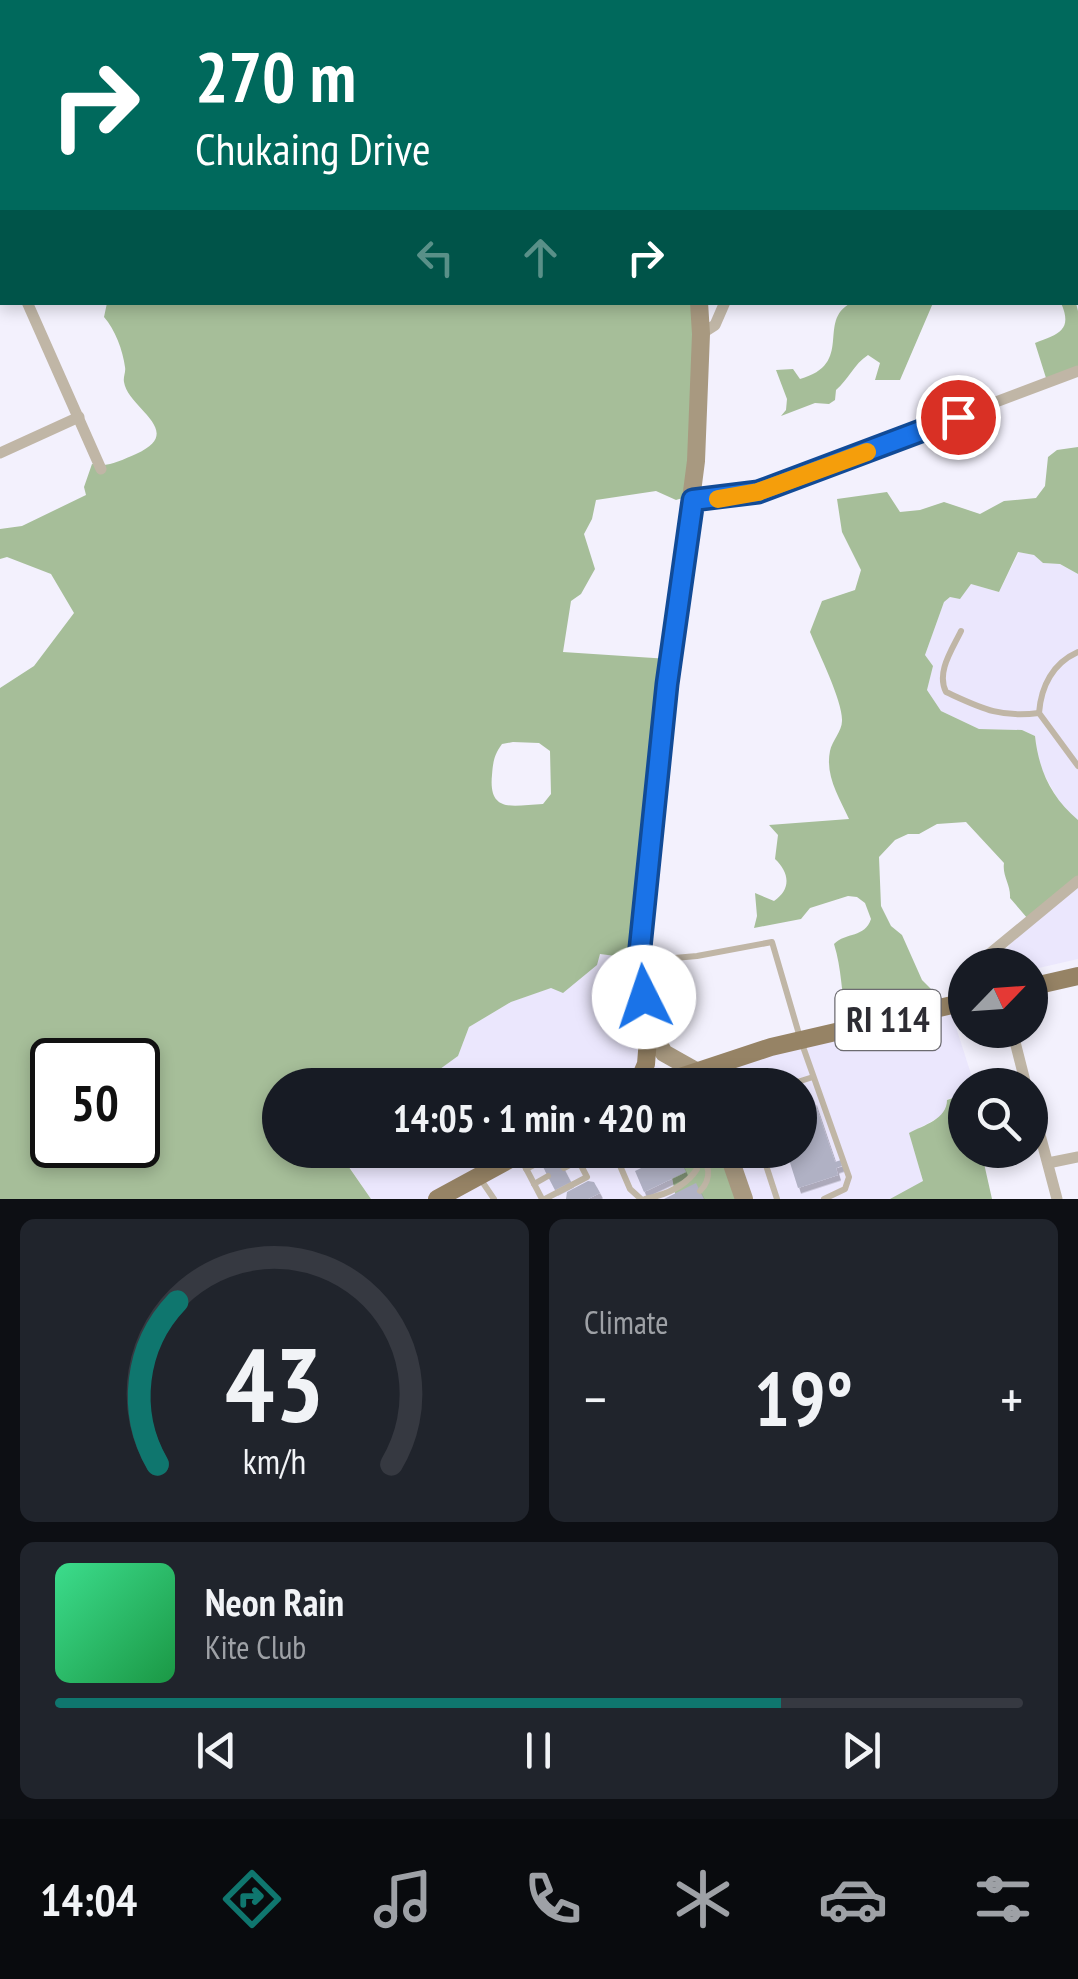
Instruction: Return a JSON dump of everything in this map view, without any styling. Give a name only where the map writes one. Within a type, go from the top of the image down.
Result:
[{"type":"main road","points":[[644,1068],[649,1028],[639,961],[667,684],[693,500],[700,420],[699,305]]},
{"type":"main road","points":[[1048,983],[1078,976]]},
{"type":"main road","name":"RI 114","points":[[726,1068],[800,1041],[948,1007]]},
{"type":"main road","points":[[649,1028],[664,1053],[685,1068]]},
{"type":"main road","points":[[437,1199],[499,1168]]},
{"type":"main road","points":[[733,1168],[744,1199]]},
{"type":"street","points":[[28,305],[101,469]]},
{"type":"street","points":[[701,334],[715,325],[723,305]]},
{"type":"street","points":[[693,500],[758,492],[1078,371]]},
{"type":"street","points":[[0,454],[79,418]]},
{"type":"street","points":[[997,948],[1078,882]]},
{"type":"street","points":[[1057,1199],[1048,1162],[1078,1156]]},
{"type":"lane","points":[[960,631],[943,671],[941,682],[946,692],[993,713],[1011,717],[1039,714]]},
{"type":"lane","points":[[1039,714],[1051,673],[1062,659],[1078,652]]},
{"type":"lane","points":[[1039,714],[1078,766]]},
{"type":"lane","points":[[639,961],[698,956],[772,942],[810,1068]]},
{"type":"lane","points":[[817,1087],[849,1176],[845,1189],[824,1199]]},
{"type":"lane","points":[[528,1168],[543,1199],[587,1178],[582,1168]]},
{"type":"lane","points":[[621,1168],[630,1189],[645,1199],[689,1181],[698,1168]]},
{"type":"lane","points":[[700,1191],[708,1183],[707,1168]]},
{"type":"lane","points":[[767,1168],[778,1199]]},
{"type":"lane","points":[[479,1176],[494,1199]]},
{"type":"lane","points":[[534,1184],[548,1176]]},
{"type":"shaded area","points":[[1019,552],[1034,555],[1043,563],[1060,564],[1078,574],[1078,820],[1061,805],[1039,765],[1035,736],[1022,730],[979,729],[941,711],[927,690],[933,666],[925,655],[944,602],[950,597],[960,598],[971,584],[999,592]]},
{"type":"shaded area","points":[[1078,881],[1078,959],[1048,966],[1048,948],[1008,948],[1030,920]]},
{"type":"shaded area","points":[[600,954],[631,958],[622,1019],[639,1051],[662,1068],[441,1068],[458,1056],[469,1027],[511,1002],[552,987]]},
{"type":"shaded area","points":[[947,999],[948,1048],[963,1048],[969,1068],[948,1068],[947,1107],[941,1116],[910,1133],[923,1182],[890,1199],[738,1199],[727,1168],[817,1168],[817,1068],[700,1068]]},
{"type":"shaded area","points":[[350,1168],[691,1168],[676,1199],[371,1199]]},
{"type":"green space","points":[[107,305],[695,305],[689,496],[676,500],[656,491],[596,500],[584,534],[595,569],[581,594],[571,601],[563,652],[669,659],[631,958],[600,954],[597,965],[563,993],[551,988],[511,1002],[469,1027],[458,1056],[441,1068],[262,1068],[262,1168],[350,1168],[371,1199],[0,1199],[0,688],[34,666],[74,613],[51,574],[7,557],[0,559],[0,529],[22,526],[86,495],[84,487],[92,464],[125,459],[150,445],[156,437],[151,419],[124,382],[120,347],[104,317]],"holes":[[[539,743],[550,751],[551,794],[543,804],[506,805],[494,797],[493,762],[502,744]]]},
{"type":"green space","points":[[848,305],[932,305],[900,380],[875,380],[880,363],[868,355],[836,390],[835,400],[781,416],[787,399],[776,370],[793,369],[800,379],[817,372],[831,353],[841,311]]},
{"type":"green space","points":[[1062,305],[1076,305],[1078,368],[1046,378],[1035,343],[1062,330]]},
{"type":"green space","points":[[1078,447],[1078,574],[1060,564],[1043,563],[1034,555],[1018,552],[999,592],[971,584],[960,599],[950,597],[944,602],[925,655],[933,666],[927,690],[941,711],[979,729],[1022,730],[1035,736],[1048,782],[1078,820],[1078,881],[1028,919],[1010,898],[1004,863],[966,822],[937,824],[895,840],[879,857],[881,906],[891,926],[902,935],[922,980],[943,1001],[849,1030],[834,944],[868,925],[871,919],[865,903],[848,896],[810,908],[801,919],[754,928],[755,893],[774,901],[786,886],[786,875],[775,859],[778,835],[769,825],[849,819],[829,769],[830,751],[842,725],[841,713],[810,632],[822,601],[855,590],[861,570],[842,532],[837,499],[887,492],[900,512],[944,502],[980,514],[1004,501],[1036,498],[1045,486],[1048,457],[1057,450]]},
{"type":"green space","points":[[947,1100],[948,1168],[985,1168],[992,1199],[890,1199],[923,1181],[909,1133],[939,1117]]},
{"type":"green space","points":[[727,1168],[738,1199],[676,1199],[672,1177],[677,1171]]},
{"type":"building","points":[[817,1109],[835,1162],[841,1160],[842,1166],[836,1168],[838,1175],[798,1188],[792,1168],[817,1168]]},
{"type":"building","points":[[544,1168],[564,1168],[571,1182],[555,1190]]},
{"type":"building","points":[[684,1168],[686,1172],[644,1192],[635,1171]]},
{"type":"building","points":[[588,1181],[594,1182],[600,1193],[588,1199],[566,1199],[567,1192]]},
{"type":"building","points":[[696,1183],[704,1199],[664,1199]]},
{"type":"slow traffic","points":[[718,499],[758,492],[867,452]]},
{"type":"route","points":[[644,997],[638,967],[667,684],[693,500],[758,492],[958,417]]}]
